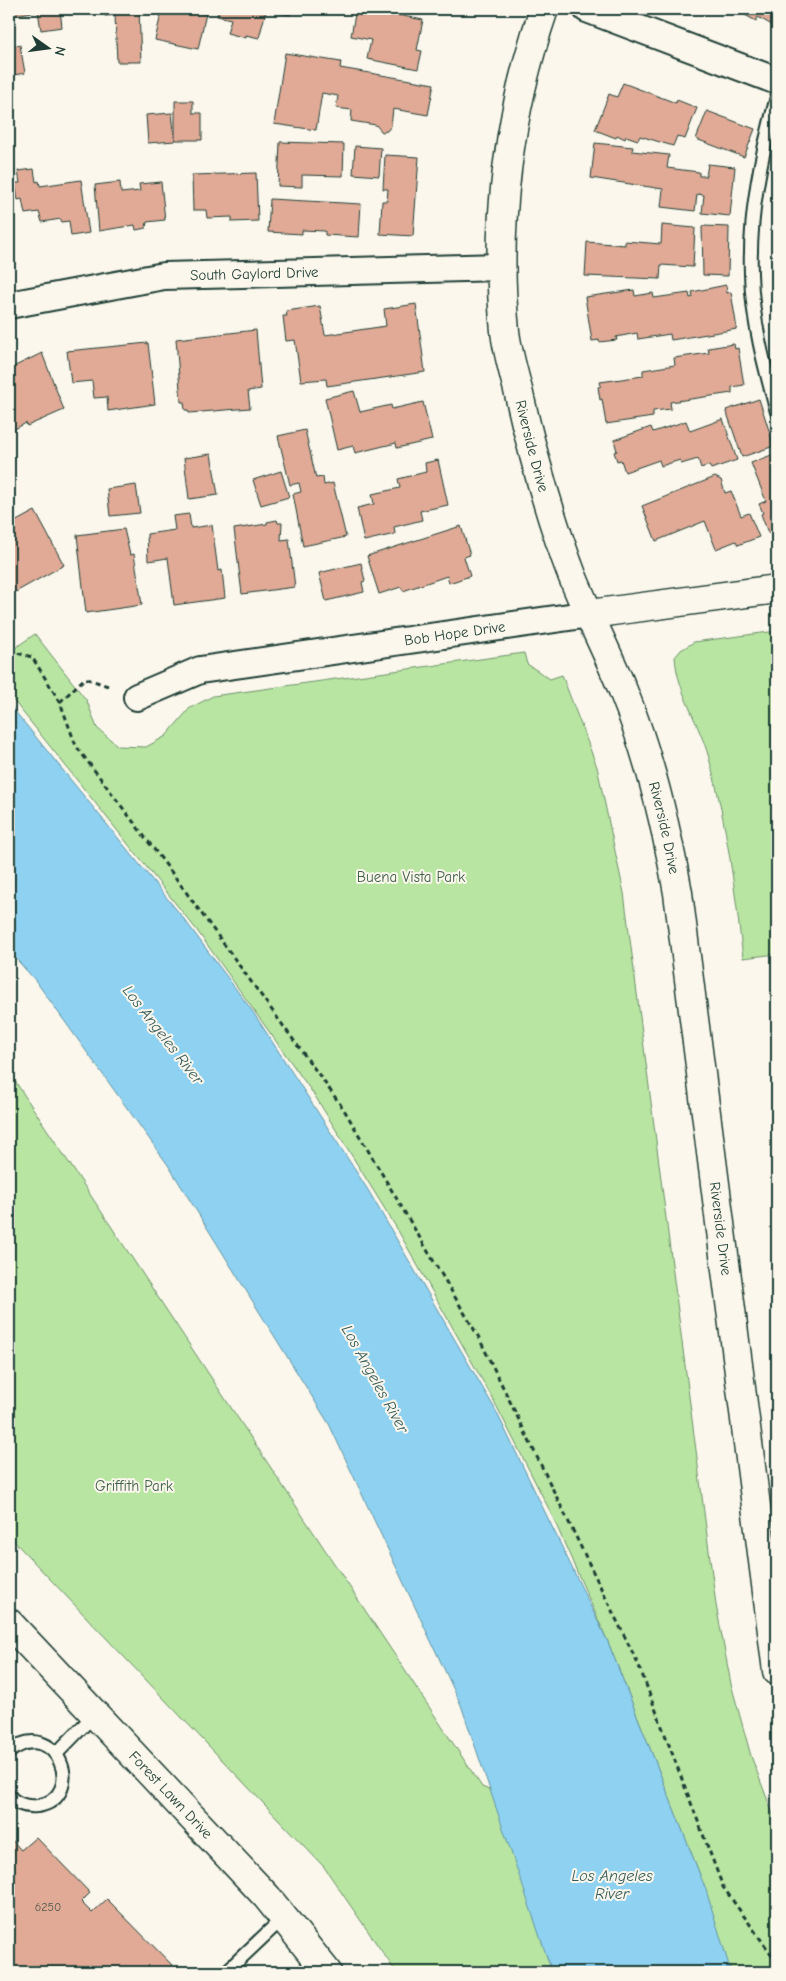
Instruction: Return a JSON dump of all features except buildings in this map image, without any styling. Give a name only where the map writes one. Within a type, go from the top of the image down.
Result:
[{"type":"main road","name":"Riverside Drive","points":[[544,9],[522,77],[508,161],[502,267],[505,333],[521,406],[546,500],[573,576],[625,694],[643,744],[669,843],[678,893],[777,1671]]},
{"type":"main road","name":"Bob Hope Drive","points":[[590,614],[777,589]]},
{"type":"main road","name":"Forest Lawn Drive","points":[[9,1623],[267,1897],[327,1972]]},
{"type":"street","points":[[587,9],[777,81]]},
{"type":"street","name":"South Gaylord Drive","points":[[9,305],[164,276],[502,267]]},
{"type":"street","name":"Bob Hope Drive","points":[[137,697],[200,670],[590,614]]},
{"type":"lane","points":[[777,97],[765,140],[755,196],[751,274],[759,340],[777,412]]},
{"type":"lane","points":[[57,1754],[94,1715]]},
{"type":"lane","points":[[9,1752],[18,1745],[28,1742],[49,1746],[57,1754],[64,1773],[58,1793],[50,1800],[30,1806],[20,1804],[9,1796]]},
{"type":"lane","points":[[226,1972],[283,1918]]},
{"type":"path","points":[[9,651],[32,657],[60,702],[76,746],[175,877],[343,1108],[478,1336],[639,1666],[723,1886],[777,1962]]},
{"type":"path","points":[[60,702],[85,678],[137,697]]},
{"type":"green space","points":[[777,631],[777,954],[743,958],[730,858],[721,808],[709,758],[684,695],[675,657],[681,650],[694,642]]},
{"type":"green space","name":"Buena Vista Park","points":[[35,634],[87,701],[97,728],[118,746],[146,747],[166,736],[190,708],[213,696],[524,653],[527,664],[550,679],[562,675],[597,767],[624,893],[716,1605],[731,1684],[751,1756],[777,1825],[777,1972],[396,1972],[324,1867],[9,1536],[9,1072],[482,1787],[700,1875],[608,1642],[551,1513],[494,1401],[396,1227],[315,1096],[196,929],[9,695],[9,652]]},
{"type":"water","name":"Los Angeles River","points":[[9,704],[184,919],[253,1012],[368,1190],[495,1409],[608,1642],[706,1890],[731,1972],[552,1972],[461,1705],[329,1424],[168,1165],[35,980],[9,951]]},
{"type":"park label","name":"Griffith Park","points":[[134,1486]]}]
